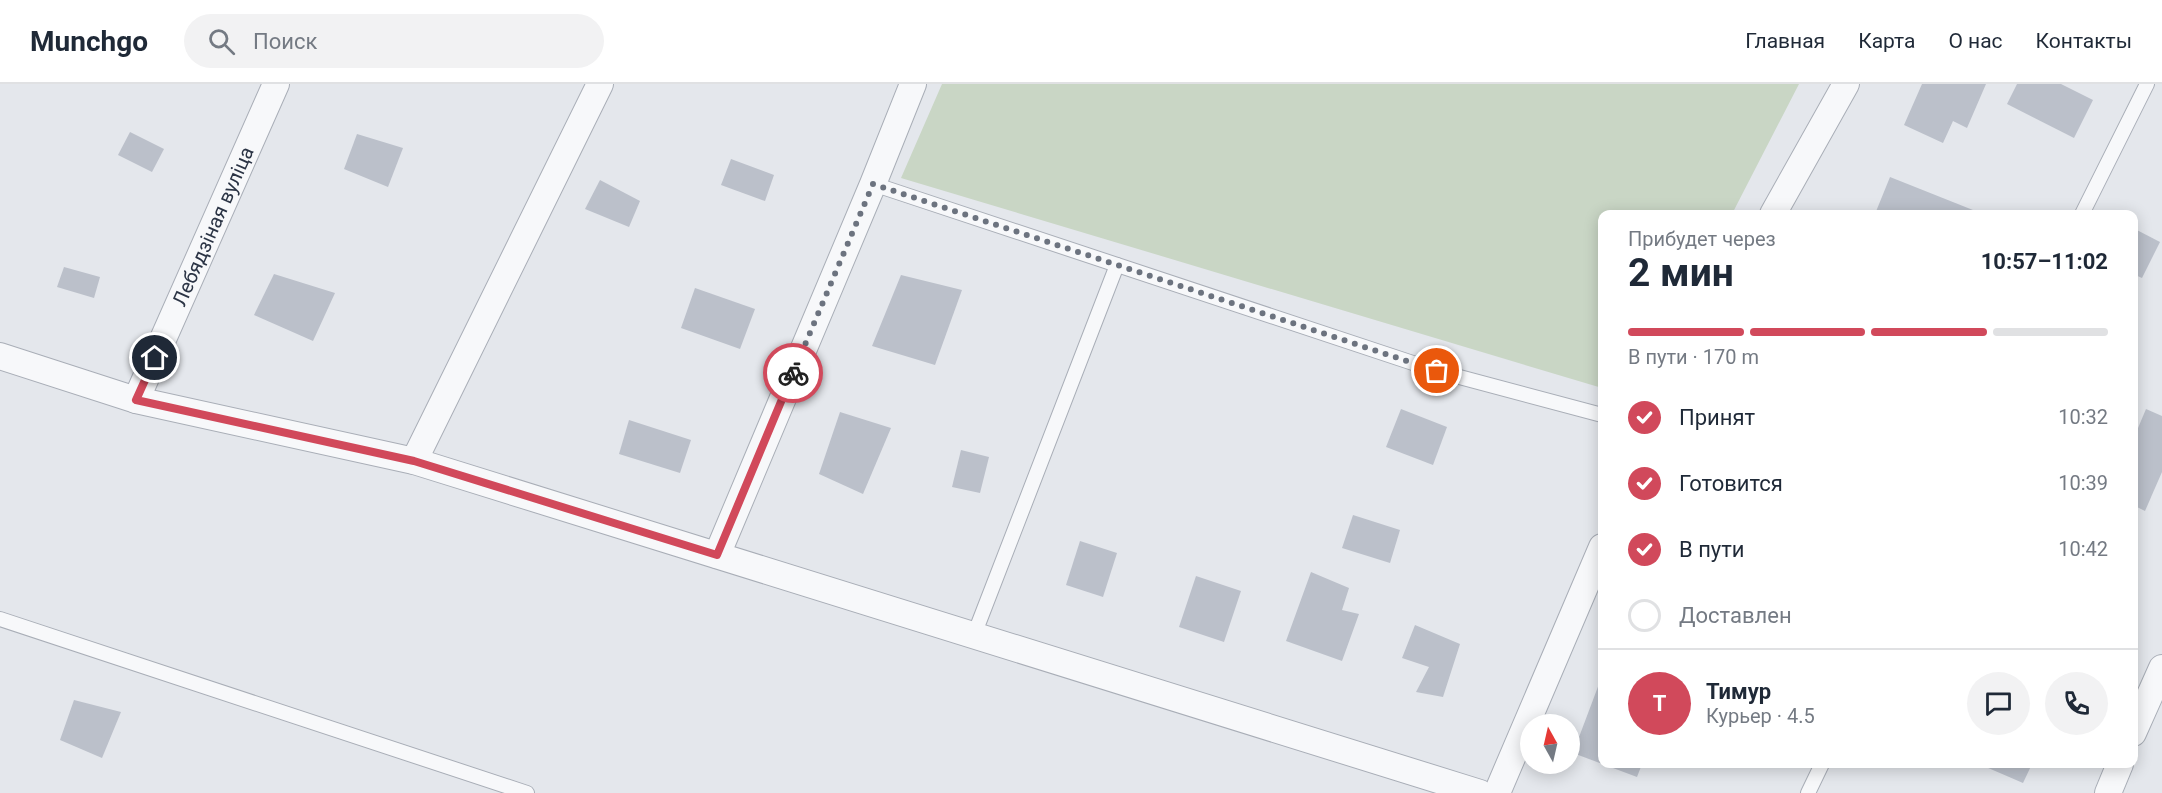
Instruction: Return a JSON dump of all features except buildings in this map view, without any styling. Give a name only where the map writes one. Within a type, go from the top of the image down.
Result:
[{"type":"street","name":"Лебядзіная вуліца","points":[[136,400],[276,84]]},
{"type":"street","points":[[414,461],[600,84]]},
{"type":"street","points":[[717,555],[913,84]]},
{"type":"street","points":[[1775,210],[1846,84]]},
{"type":"street","points":[[0,356],[136,400],[414,461],[1480,793]]},
{"type":"street","points":[[1497,793],[1598,556]]},
{"type":"street","points":[[2138,722],[2162,668]]},
{"type":"street","points":[[2108,793],[2118,768]]},
{"type":"lane","points":[[2084,210],[2147,84]]},
{"type":"lane","points":[[873,184],[1437,371],[1598,414]]},
{"type":"lane","points":[[974,635],[1117,264]]},
{"type":"lane","points":[[0,618],[527,793]]},
{"type":"lane","points":[[1808,793],[1820,768]]},
{"type":"green space","points":[[942,84],[1799,84],[1734,210],[1598,210],[1598,387],[901,178]]},
{"type":"way so far","points":[[793,373],[873,184],[1437,371]]},
{"type":"route","points":[[155,358],[136,400],[414,461],[717,555],[793,373]]}]
